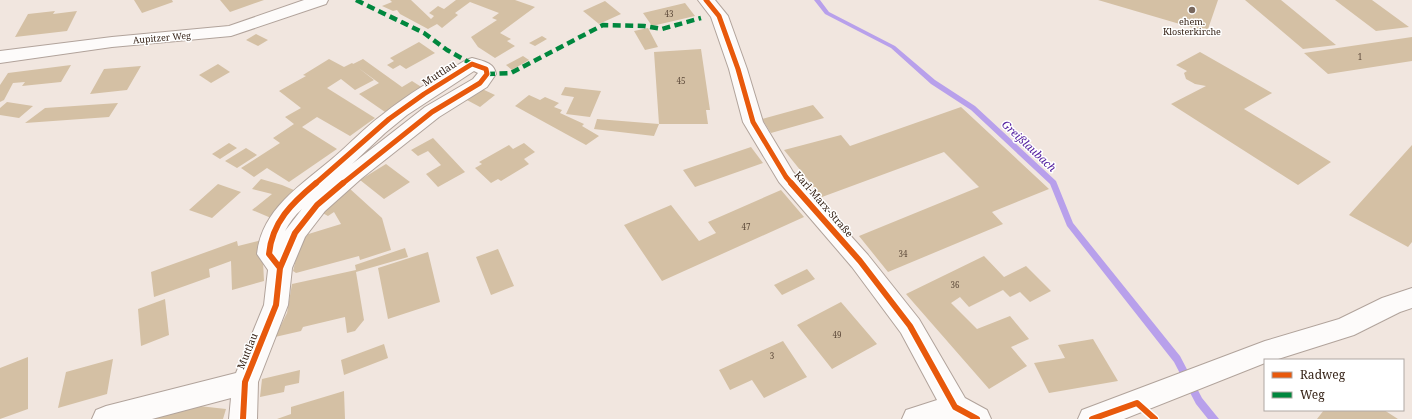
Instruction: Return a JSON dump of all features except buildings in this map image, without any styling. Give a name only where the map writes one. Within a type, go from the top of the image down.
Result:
[{"type":"street","name":"Aupitzer Weg","points":[[0,57],[112,42],[231,31],[320,0]]},
{"type":"street","name":"Karl-Marx-Straße","points":[[706,0],[719,16],[753,122],[786,177],[860,262],[910,326],[966,413]]},
{"type":"street","name":"Muttlau","points":[[243,419],[245,382],[276,305],[280,268],[295,233],[317,205],[432,112],[480,83],[487,74],[486,69],[472,64],[405,107],[378,128],[304,193],[289,208],[276,225],[270,240],[269,254],[280,268]]},
{"type":"street","points":[[1092,419],[1285,344],[1345,328],[1391,305],[1412,298]]},
{"type":"street","points":[[106,419],[245,382]]},
{"type":"street","points":[[916,419],[966,413]]},
{"type":"waterway","name":"Greißlaubach","points":[[817,0],[827,13],[893,47],[933,82],[973,108],[1053,183],[1070,224],[1177,359],[1199,401],[1214,419]]},
{"type":"marked path","points":[[356,0],[424,33],[447,50],[472,64]]},
{"type":"marked path","points":[[487,74],[511,73],[603,25],[644,26],[662,29],[701,18]]},
{"type":"cycle path","points":[[706,0],[719,16],[738,69],[753,122],[786,177],[860,261],[910,326],[955,407],[977,419]]},
{"type":"cycle path","points":[[243,419],[245,382],[276,305],[280,268],[295,233],[317,205],[432,112],[480,83],[487,74],[486,69],[472,64],[412,102],[378,128],[297,200],[289,208],[273,231],[269,254],[280,268]]},
{"type":"cycle path","points":[[1092,419],[1137,403],[1155,419]]},
{"type":"place","name":"ehem. Klosterkirche","points":[[1192,10]]}]
